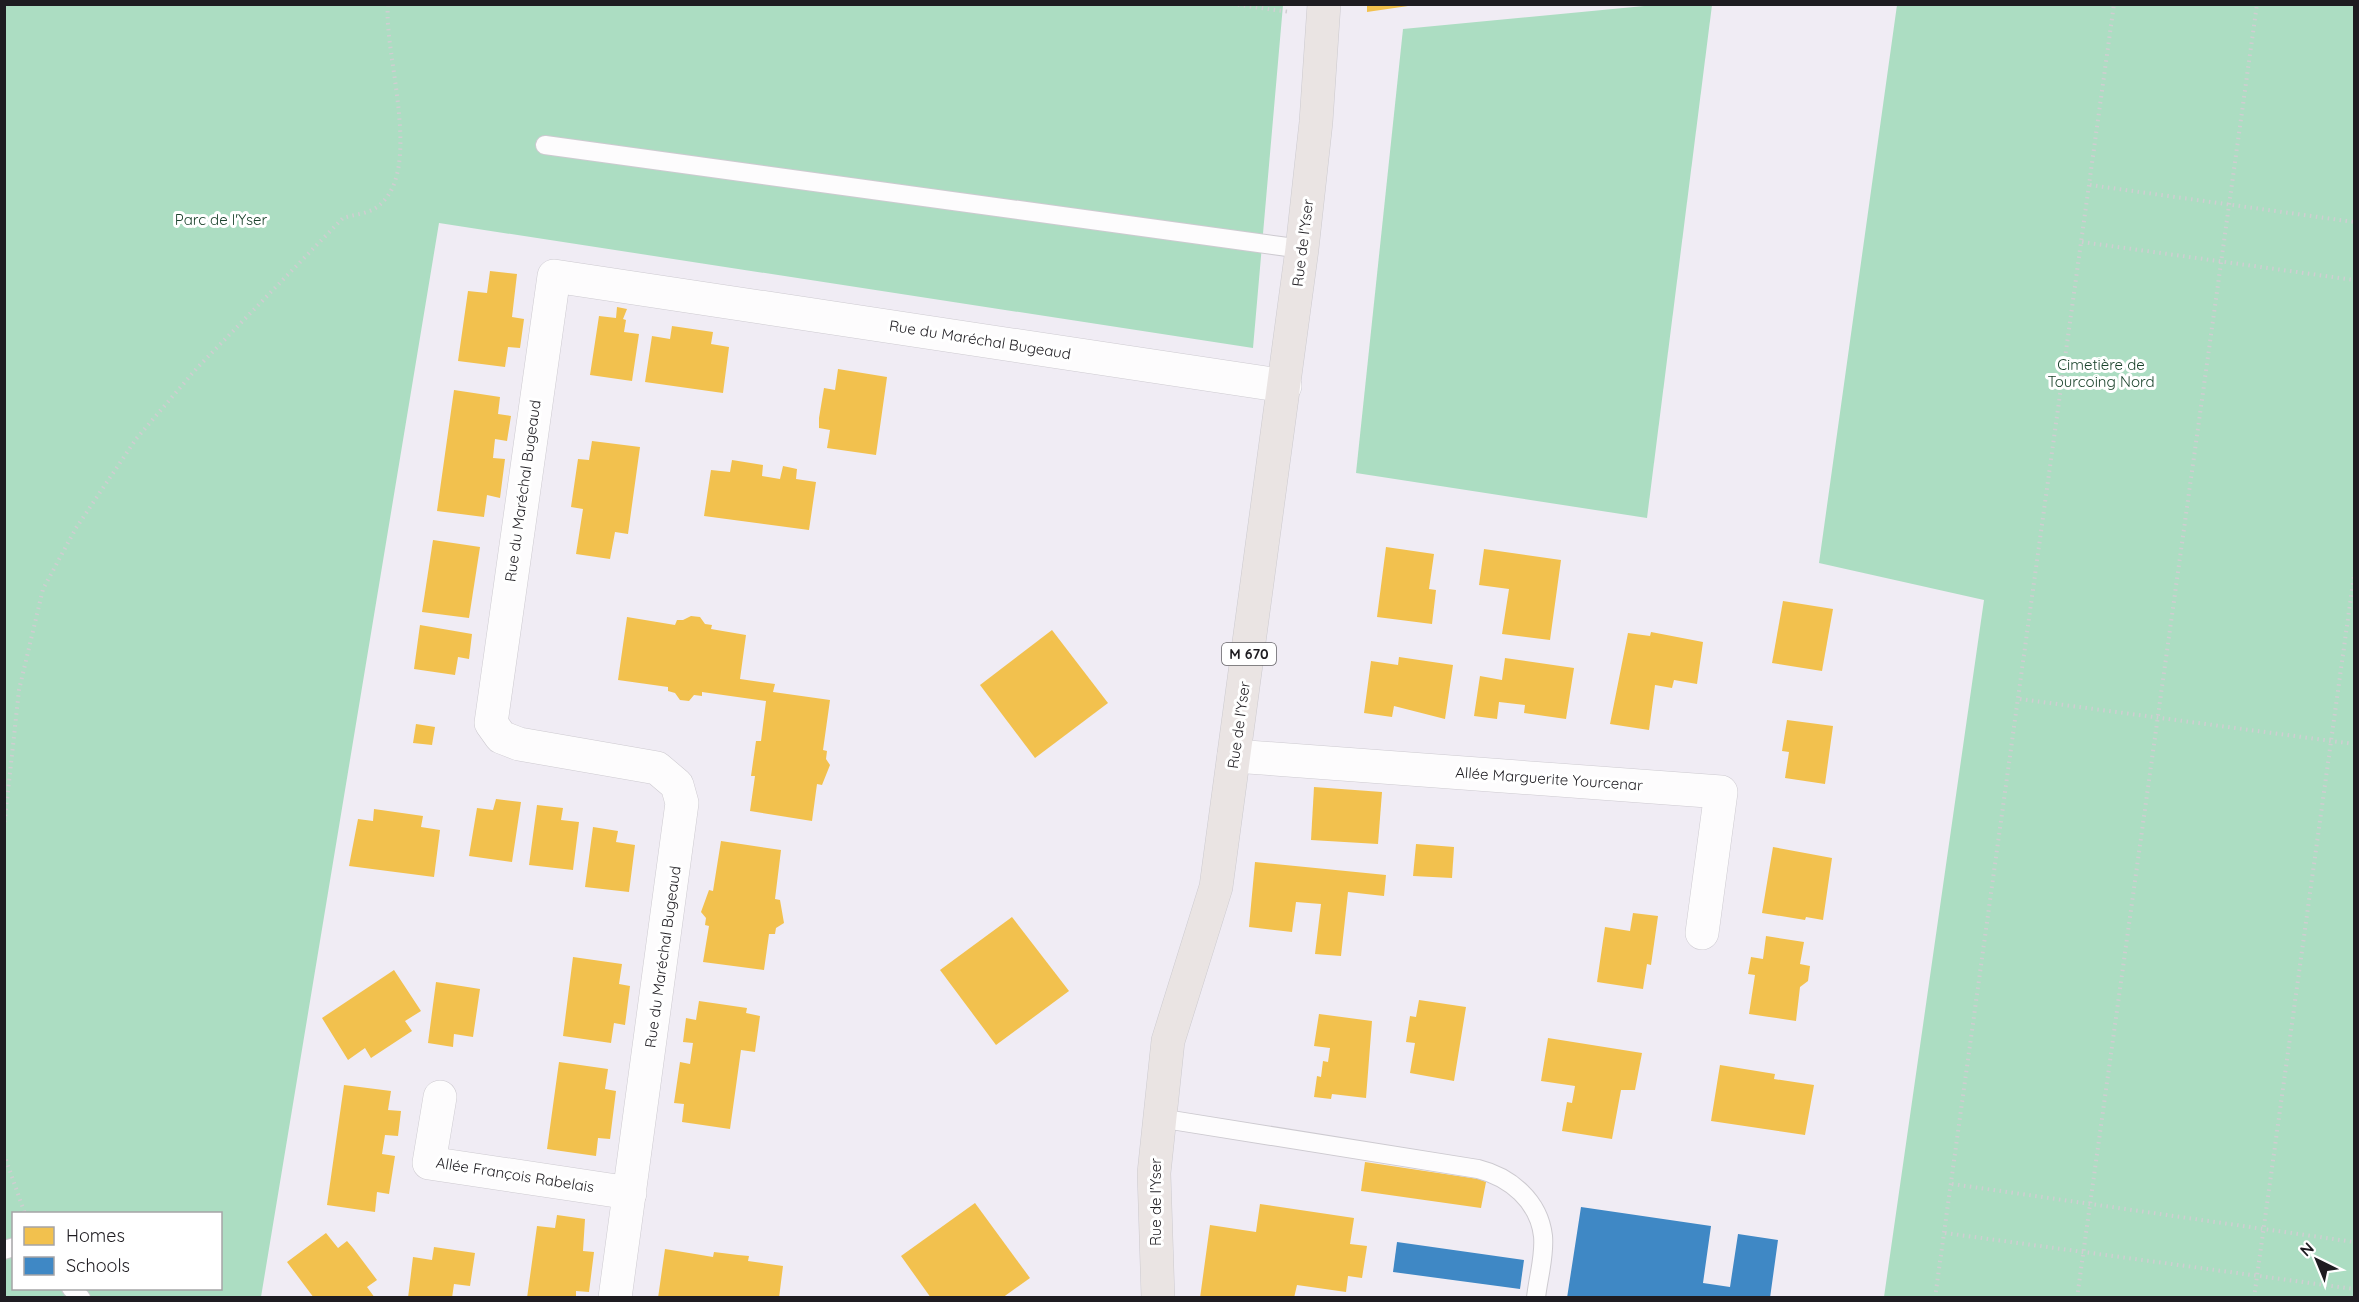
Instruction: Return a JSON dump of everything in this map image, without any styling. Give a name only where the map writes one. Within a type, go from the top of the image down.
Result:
[{"type":"main road","name":"Rue de l'Yser","points":[[1158,1298],[1154,1196],[1159,1118],[1170,1031],[1216,887],[1302,249],[1316,122],[1324,11]]},
{"type":"street","name":"Rue du Maréchal Bugeaud","points":[[615,1298],[682,816],[680,793],[672,779],[657,768],[519,744],[501,737],[490,723],[554,276],[1285,386]]},
{"type":"street","name":"Allée Marguerite Yourcenar","points":[[1234,756],[1721,792],[1702,933]]},
{"type":"street","name":"Allée François Rabelais","points":[[440,1097],[429,1163],[630,1193]]},
{"type":"lane","points":[[545,145],[1302,249]]},
{"type":"lane","points":[[1159,1118],[1478,1169],[1503,1176],[1521,1191],[1540,1224],[1542,1248],[1536,1298]]},
{"type":"path","points":[[4,828],[19,690],[40,600],[43,589],[76,528],[136,439],[196,368],[343,218],[374,209],[395,185],[401,129],[388,4]]},
{"type":"path","points":[[1232,4],[1324,11]]},
{"type":"path","points":[[1935,1298],[2020,699],[2114,4]]},
{"type":"path","points":[[2077,1298],[2257,4]]},
{"type":"path","points":[[2090,185],[2355,222]]},
{"type":"path","points":[[2082,242],[2355,280]]},
{"type":"path","points":[[2254,1298],[2355,575]]},
{"type":"path","points":[[2020,699],[2355,744]]},
{"type":"path","points":[[4,1154],[24,1212]]},
{"type":"path","points":[[1952,1184],[2355,1242]]},
{"type":"path","points":[[1945,1233],[2355,1289]]},
{"type":"green space","points":[[1665,4],[1712,5],[1647,518],[1356,473],[1403,29]]},
{"type":"green space","name":"Parc de l'Yser","points":[[5,5],[1283,5],[1253,348],[439,223],[261,1297],[5,1297]]},
{"type":"green space","name":"Cimetière de Tourcoing Nord","points":[[1897,5],[2354,5],[2354,1297],[1884,1297],[1984,600],[1819,563]]},
{"type":"building: Homes","points":[[1367,4],[1408,4],[1408,6],[1367,12]]},
{"type":"building: Homes","points":[[490,271],[517,274],[512,317],[524,319],[520,348],[508,347],[505,367],[458,361],[468,291],[487,293]]},
{"type":"building: Homes","points":[[617,307],[627,309],[623,319],[626,320],[624,332],[639,334],[632,381],[590,375],[599,316],[616,318]]},
{"type":"building: Homes","points":[[672,326],[713,332],[711,344],[729,347],[723,393],[645,382],[652,336],[670,339]]},
{"type":"building: Homes","points":[[838,369],[887,377],[876,455],[827,448],[830,430],[819,428],[819,418],[824,388],[835,390]]},
{"type":"building: Homes","points":[[454,390],[500,397],[498,414],[511,416],[507,441],[495,439],[493,458],[505,459],[500,498],[487,495],[484,517],[437,511]]},
{"type":"building: Homes","points":[[592,441],[640,447],[628,534],[615,532],[610,559],[576,554],[583,509],[571,507],[578,459],[589,460]]},
{"type":"building: Homes","points":[[732,460],[763,465],[762,476],[780,479],[783,466],[797,469],[796,479],[816,482],[809,530],[704,516],[711,470],[730,472]]},
{"type":"building: Homes","points":[[433,540],[480,547],[469,618],[422,612]]},
{"type":"building: Homes","points":[[1386,547],[1434,554],[1429,589],[1436,590],[1432,624],[1377,617]]},
{"type":"building: Homes","points":[[1484,549],[1561,560],[1550,640],[1502,634],[1509,589],[1479,585]]},
{"type":"building: Homes","points":[[1783,601],[1833,609],[1822,671],[1772,663]]},
{"type":"building: Homes","points":[[691,616],[700,617],[705,624],[712,625],[711,629],[746,635],[740,679],[775,684],[773,692],[830,700],[823,750],[827,751],[826,759],[830,765],[822,785],[817,784],[812,821],[750,811],[755,776],[751,776],[756,741],[761,741],[766,701],[702,692],[702,696],[694,695],[689,701],[680,700],[675,693],[668,691],[668,687],[618,680],[627,617],[675,625],[677,620]]},
{"type":"building: Homes","points":[[420,625],[472,634],[469,659],[458,657],[455,675],[414,669]]},
{"type":"building: Homes","points":[[1052,630],[1108,703],[1035,758],[980,685]]},
{"type":"building: Homes","points":[[1651,632],[1703,642],[1697,684],[1674,680],[1672,688],[1655,685],[1649,730],[1610,724],[1628,633],[1650,636]]},
{"type":"building: Homes","points":[[1399,657],[1453,665],[1445,719],[1394,706],[1392,717],[1364,713],[1371,661],[1398,665]]},
{"type":"building: Homes","points":[[1505,658],[1574,668],[1566,719],[1524,713],[1525,705],[1499,702],[1497,719],[1474,716],[1480,676],[1502,680]]},
{"type":"building: Homes","points":[[1787,720],[1833,726],[1825,784],[1785,778],[1789,752],[1782,751]]},
{"type":"building: Homes","points":[[416,724],[435,727],[432,745],[413,743]]},
{"type":"building: Homes","points":[[1314,787],[1382,792],[1378,844],[1311,840]]},
{"type":"building: Homes","points":[[496,799],[521,802],[512,862],[469,856],[477,808],[493,810]]},
{"type":"building: Homes","points":[[537,805],[563,808],[561,820],[579,822],[573,870],[529,865]]},
{"type":"building: Homes","points":[[374,809],[423,816],[421,827],[440,830],[434,877],[349,866],[358,819],[373,821]]},
{"type":"building: Homes","points":[[593,827],[618,831],[616,842],[635,845],[629,892],[585,887]]},
{"type":"building: Homes","points":[[721,841],[781,850],[775,899],[780,900],[784,923],[776,928],[775,934],[769,934],[764,970],[703,962],[709,926],[705,925],[706,918],[701,912],[709,890],[713,891]]},
{"type":"building: Homes","points":[[1416,844],[1454,847],[1452,878],[1413,876]]},
{"type":"building: Homes","points":[[1773,847],[1832,858],[1823,920],[1806,917],[1805,920],[1762,913]]},
{"type":"building: Homes","points":[[1255,862],[1386,875],[1384,896],[1348,892],[1341,956],[1315,954],[1321,904],[1296,902],[1292,932],[1249,927]]},
{"type":"building: Homes","points":[[1633,913],[1658,916],[1651,965],[1647,964],[1643,989],[1597,982],[1605,927],[1630,931]]},
{"type":"building: Homes","points":[[1012,917],[1069,991],[996,1045],[940,970]]},
{"type":"building: Homes","points":[[1766,936],[1804,942],[1800,964],[1810,966],[1808,981],[1800,987],[1796,1021],[1749,1014],[1755,975],[1748,974],[1751,957],[1763,959]]},
{"type":"building: Homes","points":[[573,957],[622,964],[619,984],[630,986],[625,1025],[614,1023],[611,1043],[563,1036]]},
{"type":"building: Homes","points":[[394,970],[421,1011],[405,1021],[412,1031],[371,1058],[365,1048],[348,1060],[322,1018]]},
{"type":"building: Homes","points":[[436,982],[480,989],[473,1037],[454,1034],[453,1047],[428,1043]]},
{"type":"building: Homes","points":[[1419,1000],[1466,1007],[1454,1081],[1410,1073],[1415,1043],[1406,1042],[1410,1016],[1416,1017]]},
{"type":"building: Homes","points":[[699,1001],[747,1008],[746,1013],[760,1016],[755,1052],[741,1050],[730,1129],[682,1122],[684,1104],[674,1103],[680,1062],[690,1064],[693,1043],[683,1042],[686,1018],[696,1020]]},
{"type":"building: Homes","points":[[1319,1014],[1372,1021],[1366,1098],[1332,1094],[1331,1099],[1314,1097],[1317,1076],[1321,1077],[1323,1061],[1328,1062],[1330,1048],[1314,1046]]},
{"type":"building: Homes","points":[[1548,1038],[1642,1053],[1635,1090],[1621,1090],[1612,1139],[1562,1131],[1567,1102],[1572,1103],[1575,1086],[1541,1081]]},
{"type":"building: Homes","points":[[559,1062],[608,1069],[605,1089],[616,1091],[610,1139],[598,1138],[596,1156],[547,1149]]},
{"type":"building: Homes","points":[[1720,1065],[1775,1074],[1774,1079],[1814,1085],[1805,1135],[1711,1121]]},
{"type":"building: Homes","points":[[344,1085],[391,1091],[388,1110],[401,1111],[398,1136],[385,1135],[382,1154],[395,1156],[389,1194],[377,1192],[375,1212],[327,1205]]},
{"type":"building: Homes","points":[[1365,1162],[1486,1182],[1481,1208],[1361,1191]]},
{"type":"building: Homes","points":[[975,1203],[1030,1278],[1002,1298],[931,1298],[901,1256]]},
{"type":"building: Homes","points":[[1260,1204],[1354,1218],[1350,1244],[1367,1246],[1362,1278],[1348,1276],[1346,1292],[1297,1285],[1294,1298],[1200,1298],[1210,1225],[1256,1232]]},
{"type":"building: Homes","points":[[557,1215],[585,1219],[583,1251],[594,1252],[589,1292],[576,1291],[576,1298],[527,1298],[537,1226],[555,1228]]},
{"type":"building: Homes","points":[[326,1233],[338,1248],[347,1241],[353,1248],[377,1280],[367,1287],[375,1298],[314,1298],[287,1262]]},
{"type":"building: Homes","points":[[434,1247],[475,1253],[470,1286],[454,1284],[452,1298],[408,1298],[413,1257],[432,1260]]},
{"type":"building: Homes","points":[[665,1249],[713,1257],[714,1252],[749,1256],[748,1261],[783,1266],[779,1298],[658,1298]]},
{"type":"building: Schools","points":[[1581,1207],[1711,1226],[1703,1283],[1730,1287],[1738,1234],[1778,1240],[1770,1298],[1567,1298]]},
{"type":"building: Schools","points":[[1397,1242],[1524,1260],[1520,1289],[1393,1272]]}]
